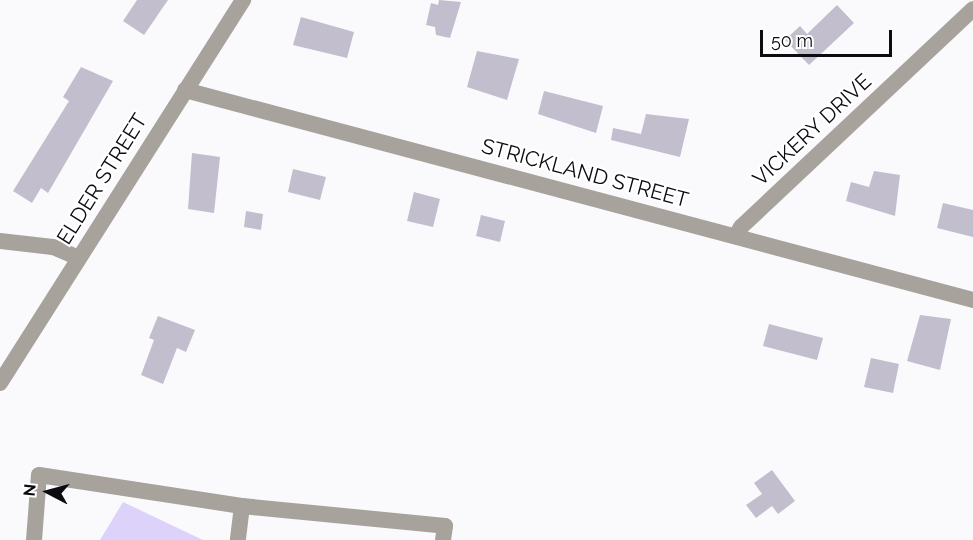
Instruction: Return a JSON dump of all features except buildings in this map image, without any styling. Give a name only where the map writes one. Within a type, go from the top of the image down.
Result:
[{"type":"street","name":"ELDER STREET","points":[[0,383],[243,0]]},
{"type":"street","name":"VICKERY DRIVE","points":[[736,237],[741,227],[973,9]]},
{"type":"street","name":"STRICKLAND STREET","points":[[185,90],[973,300]]},
{"type":"street","points":[[0,241],[53,247],[80,258]]},
{"type":"street","points":[[34,540],[39,475],[242,506],[445,526],[443,540]]},
{"type":"street","points":[[238,540],[242,506]]},
{"type":"shaded area","points":[[123,502],[203,540],[100,540]]}]
